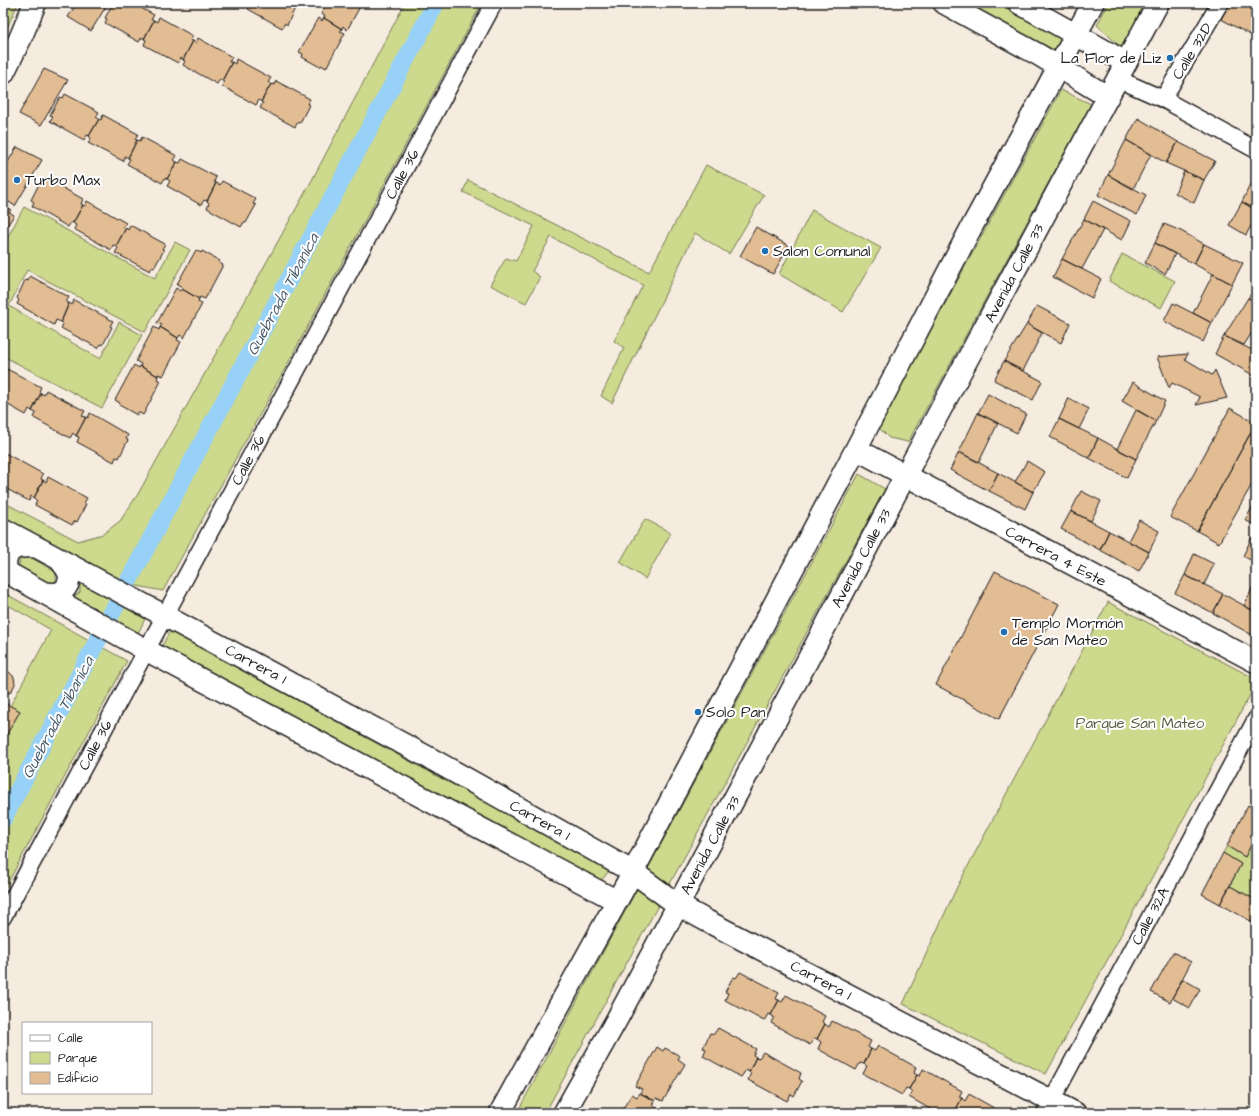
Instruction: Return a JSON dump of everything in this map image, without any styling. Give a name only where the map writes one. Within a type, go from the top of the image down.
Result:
[{"type":"main road","points":[[3,73],[20,40],[35,3]]},
{"type":"street","name":"Calle 36","points":[[3,917],[494,3]]},
{"type":"street","points":[[944,3],[1059,67],[1108,97],[1128,83]]},
{"type":"street","points":[[1019,3],[1125,62],[1128,83]]},
{"type":"street","points":[[500,1113],[617,902],[856,450],[969,232],[1093,3]]},
{"type":"street","name":"Avenida Calle 33","points":[[564,1113],[617,1019],[1108,97],[1125,62],[1158,3]]},
{"type":"street","name":"Calle 32D","points":[[1163,99],[1220,3]]},
{"type":"street","points":[[1128,83],[1163,99],[1256,150]]},
{"type":"street","name":"Carrera 4 Este","points":[[856,450],[1256,662]]},
{"type":"street","name":"Carrera 1","points":[[3,529],[435,761],[633,872],[678,905],[1048,1107],[1075,1113]]},
{"type":"street","points":[[37,547],[22,546],[12,549],[6,558],[4,571],[146,650],[617,902]]},
{"type":"street","points":[[44,593],[57,594],[62,592],[67,587],[69,575],[59,559]]},
{"type":"street","name":"Calle 32A","points":[[1048,1107],[1256,718]]},
{"type":"green space","points":[[3,3],[18,3],[3,37]]},
{"type":"green space","points":[[405,3],[482,3],[287,365],[163,591],[127,584],[3,517],[3,502],[78,541],[103,534],[120,521],[138,494],[312,180]]},
{"type":"green space","points":[[966,3],[998,3],[1063,38],[1054,50]]},
{"type":"green space","points":[[1109,3],[1148,3],[1123,49],[1097,25]]},
{"type":"green space","points":[[1061,90],[1091,104],[908,442],[889,438],[878,427]]},
{"type":"green space","points":[[706,165],[764,195],[729,254],[695,233],[612,403],[601,396],[624,348],[614,341],[643,285],[551,237],[532,271],[540,277],[526,303],[490,285],[506,258],[516,261],[534,226],[463,192],[468,180],[649,272]]},
{"type":"green space","points":[[24,207],[155,278],[175,242],[190,250],[145,332],[27,270],[9,306],[100,359],[119,322],[142,335],[102,408],[3,356],[3,246]]},
{"type":"green space","points":[[812,210],[881,248],[843,312],[779,274]]},
{"type":"green space","points":[[1122,254],[1175,281],[1161,308],[1109,281]]},
{"type":"green space","points":[[859,474],[885,489],[545,1113],[517,1113]]},
{"type":"green space","points":[[645,519],[671,533],[645,579],[620,562]]},
{"type":"green space","points":[[25,557],[30,557],[56,572],[56,581],[53,585],[20,571],[20,560]]},
{"type":"green space","points":[[80,582],[118,602],[145,619],[138,633],[72,599],[80,592]]},
{"type":"green space","points":[[8,595],[127,661],[3,892],[3,741],[20,711],[10,706],[51,630],[3,602]]},
{"type":"green space","name":"Parque San Mateo","points":[[1108,602],[1256,679],[1256,684],[1046,1074],[903,1004],[957,887]]},
{"type":"green space","points":[[170,631],[610,870],[600,882],[161,648]]},
{"type":"green space","points":[[1256,835],[1256,900],[1230,886],[1241,864],[1223,853],[1227,846],[1245,857]]},
{"type":"building","points":[[77,3],[108,3],[91,31],[68,17]]},
{"type":"building","points":[[113,3],[132,3],[154,15],[151,20],[154,20],[144,39],[142,37],[139,42],[105,23],[107,19],[105,18]]},
{"type":"building","points":[[248,3],[296,3],[294,5],[296,6],[287,25],[285,23],[282,28],[248,9],[250,5]]},
{"type":"building","points":[[327,3],[362,3],[347,30],[343,26],[342,29],[324,18],[325,16],[321,14]]},
{"type":"building","points":[[1230,3],[1241,3],[1256,11],[1256,38],[1221,19]]},
{"type":"building","points":[[159,17],[193,36],[190,40],[193,41],[183,60],[181,58],[178,63],[144,45],[146,40],[144,39],[154,20],[157,22]]},
{"type":"building","points":[[318,18],[322,21],[324,18],[342,29],[340,31],[345,33],[326,68],[321,65],[320,67],[302,57],[303,54],[299,52]]},
{"type":"building","points":[[198,38],[232,57],[229,62],[232,62],[222,81],[220,79],[217,84],[183,65],[185,61],[183,60],[193,41],[196,43]]},
{"type":"building","points":[[236,59],[271,78],[268,82],[271,84],[261,102],[259,100],[256,105],[222,86],[224,82],[222,81],[232,62],[235,64]]},
{"type":"building","points":[[44,69],[68,80],[41,125],[19,114]]},
{"type":"building","points":[[276,81],[310,99],[307,104],[309,105],[300,123],[298,122],[295,127],[260,108],[263,103],[261,102],[271,84],[274,85]]},
{"type":"building","points":[[65,94],[99,112],[96,117],[99,119],[89,136],[87,135],[84,140],[50,121],[53,116],[50,115],[60,97],[63,98]]},
{"type":"building","points":[[103,115],[138,134],[135,139],[137,140],[128,158],[125,156],[123,161],[88,143],[91,138],[89,136]]},
{"type":"building","points":[[1138,118],[1178,142],[1166,163],[1126,140]]},
{"type":"building","points":[[142,137],[177,156],[174,160],[177,162],[167,179],[165,178],[162,183],[127,164],[130,159],[128,158],[137,140],[140,141]]},
{"type":"building","points":[[1126,140],[1151,154],[1133,189],[1108,175]]},
{"type":"building","points":[[1178,142],[1215,161],[1204,180],[1166,163]]},
{"type":"building","points":[[17,147],[42,160],[15,206],[3,198],[3,170]]},
{"type":"building","points":[[182,159],[216,177],[214,182],[216,183],[207,201],[204,200],[201,205],[167,186],[170,181],[167,179],[177,162],[180,163]]},
{"type":"building","points":[[1184,171],[1204,180],[1194,203],[1175,193]]},
{"type":"building","points":[[1108,175],[1146,195],[1137,215],[1098,195]]},
{"type":"building","points":[[45,178],[83,199],[81,204],[83,205],[73,223],[71,222],[68,227],[32,206],[34,202],[31,200],[40,182],[42,183]]},
{"type":"building","points":[[222,181],[256,199],[253,204],[256,205],[246,223],[244,222],[241,227],[207,208],[209,203],[207,201],[216,183],[220,185]]},
{"type":"building","points":[[1254,181],[1256,182],[1256,210],[1242,202],[1249,187]]},
{"type":"building","points":[[87,201],[126,223],[123,227],[126,228],[116,246],[113,245],[111,250],[74,229],[76,225],[73,223],[83,205],[85,206]]},
{"type":"building","points":[[1093,201],[1131,221],[1122,240],[1084,219]]},
{"type":"building","points":[[1242,202],[1256,210],[1256,216],[1246,235],[1229,225]]},
{"type":"building","points":[[3,205],[11,210],[9,212],[14,215],[3,232]]},
{"type":"building","points":[[1084,219],[1103,230],[1082,269],[1062,259]]},
{"type":"building","points":[[1164,224],[1181,231],[1204,244],[1194,264],[1155,243]]},
{"type":"building","points":[[130,225],[165,244],[162,249],[164,250],[154,268],[152,267],[150,271],[115,253],[118,248],[116,246],[126,228],[128,230]]},
{"type":"building","name":"Salon Comunal","points":[[756,227],[789,246],[773,274],[740,256]]},
{"type":"building","points":[[1155,243],[1175,254],[1165,274],[1145,263]]},
{"type":"building","points":[[1204,244],[1243,263],[1232,284],[1194,264]]},
{"type":"building","points":[[196,250],[201,253],[202,251],[220,261],[219,263],[223,265],[205,299],[200,297],[199,299],[182,289],[182,287],[177,284]]},
{"type":"building","points":[[1062,259],[1101,279],[1092,298],[1053,277]]},
{"type":"building","points":[[1213,274],[1232,284],[1212,323],[1193,313]]},
{"type":"building","points":[[30,276],[69,297],[66,302],[69,303],[61,322],[56,320],[54,325],[17,304],[19,300],[17,298],[25,280],[28,281]]},
{"type":"building","points":[[1256,287],[1256,302],[1248,298]]},
{"type":"building","points":[[176,288],[180,291],[182,289],[199,299],[198,302],[202,304],[184,338],[180,335],[178,338],[160,327],[162,325],[157,323]]},
{"type":"building","points":[[1248,298],[1256,302],[1256,326],[1244,345],[1224,336]]},
{"type":"building","points":[[74,300],[113,321],[110,326],[112,327],[103,345],[101,344],[98,348],[61,328],[63,324],[61,322],[69,303],[72,305]]},
{"type":"building","points":[[1173,303],[1212,323],[1203,342],[1164,321]]},
{"type":"building","points":[[1037,306],[1070,323],[1061,343],[1027,324]]},
{"type":"building","points":[[1027,324],[1042,333],[1023,371],[1004,361]]},
{"type":"building","points":[[154,327],[159,330],[160,327],[178,338],[177,340],[181,342],[163,376],[158,374],[158,376],[140,366],[141,364],[136,361]]},
{"type":"building","points":[[1224,336],[1256,352],[1256,369],[1253,375],[1215,354]]},
{"type":"building","points":[[1188,354],[1185,359],[1212,375],[1215,370],[1227,398],[1196,405],[1200,397],[1172,383],[1169,388],[1157,357]]},
{"type":"building","points":[[1004,361],[1042,381],[1033,400],[994,380]]},
{"type":"building","points":[[134,365],[139,368],[140,366],[158,376],[157,379],[161,381],[143,415],[138,412],[137,415],[119,405],[120,403],[115,400]]},
{"type":"building","points":[[7,369],[41,387],[39,392],[41,393],[32,411],[29,409],[26,415],[3,402],[3,372],[5,373]]},
{"type":"building","points":[[1133,382],[1165,401],[1156,421],[1122,401]]},
{"type":"building","points":[[46,390],[85,411],[82,416],[86,417],[76,436],[73,433],[70,438],[34,418],[36,413],[32,411],[41,393],[44,395]]},
{"type":"building","points":[[988,394],[1026,414],[1017,433],[978,413]]},
{"type":"building","points":[[1069,398],[1089,409],[1079,429],[1059,419]]},
{"type":"building","points":[[1230,408],[1256,423],[1197,531],[1170,517]]},
{"type":"building","points":[[1136,410],[1156,421],[1136,459],[1117,449]]},
{"type":"building","points":[[90,413],[128,435],[126,439],[128,440],[119,458],[116,457],[114,462],[77,442],[79,437],[76,436],[86,417],[88,418]]},
{"type":"building","points":[[978,413],[998,423],[979,462],[959,452]]},
{"type":"building","points":[[1059,419],[1098,438],[1089,458],[1050,437]]},
{"type":"building","points":[[1256,423],[1256,477],[1219,543],[1197,531]]},
{"type":"building","points":[[1098,438],[1136,459],[1127,478],[1089,458]]},
{"type":"building","points":[[959,452],[998,473],[989,491],[950,470]]},
{"type":"building","points":[[5,453],[43,474],[41,479],[43,480],[34,498],[31,496],[29,501],[3,487],[3,457]]},
{"type":"building","points":[[1027,461],[1045,472],[1033,492],[1015,482]]},
{"type":"building","points":[[998,473],[1033,492],[1025,509],[989,491]]},
{"type":"building","points":[[48,477],[87,498],[84,503],[86,504],[77,522],[75,521],[72,525],[35,505],[37,501],[34,498],[43,480],[46,482]]},
{"type":"building","points":[[1081,491],[1101,501],[1091,521],[1071,511]]},
{"type":"building","points":[[1256,501],[1256,526],[1245,520]]},
{"type":"building","points":[[1071,511],[1109,531],[1100,550],[1061,529]]},
{"type":"building","points":[[1139,520],[1159,531],[1149,552],[1128,541]]},
{"type":"building","points":[[1109,531],[1149,552],[1139,571],[1100,550]]},
{"type":"building","points":[[1252,537],[1256,539],[1256,563],[1243,556]]},
{"type":"building","points":[[1194,554],[1214,564],[1204,585],[1185,575]]},
{"type":"building","name":"Templo Mormón de San Mateo","points":[[995,571],[1059,604],[999,719],[936,685]]},
{"type":"building","points":[[1185,575],[1223,594],[1213,613],[1175,593]]},
{"type":"building","points":[[1256,580],[1256,612],[1244,606]]},
{"type":"building","points":[[1223,594],[1256,612],[1256,626],[1252,635],[1213,613]]},
{"type":"building","points":[[3,669],[8,671],[14,677],[15,684],[11,692],[3,695]]},
{"type":"building","points":[[3,702],[20,711],[3,741]]},
{"type":"building","points":[[1248,805],[1256,809],[1256,835],[1245,857],[1227,846]]},
{"type":"building","points":[[1223,853],[1241,864],[1220,904],[1202,894]]},
{"type":"building","points":[[1230,886],[1256,900],[1256,924],[1220,904]]},
{"type":"building","points":[[1173,952],[1191,962],[1170,1002],[1151,992]]},
{"type":"building","points":[[740,972],[779,992],[776,999],[779,1000],[771,1015],[768,1014],[764,1021],[725,1000],[728,993],[725,992],[733,977],[736,978]]},
{"type":"building","points":[[1183,979],[1200,989],[1190,1008],[1172,998]]},
{"type":"building","points":[[786,995],[825,1016],[822,1022],[825,1024],[817,1039],[814,1038],[810,1045],[771,1023],[774,1017],[771,1015],[779,1000],[782,1002]]},
{"type":"building","points":[[832,1021],[871,1041],[868,1047],[871,1049],[864,1064],[860,1063],[856,1070],[818,1049],[821,1042],[817,1039],[825,1024],[829,1027]]},
{"type":"building","points":[[718,1028],[756,1049],[753,1055],[756,1057],[749,1072],[746,1070],[741,1077],[703,1056],[706,1049],[703,1048],[710,1033],[714,1034]]},
{"type":"building","points":[[878,1046],[916,1067],[914,1073],[917,1075],[909,1089],[906,1088],[902,1095],[863,1074],[867,1066],[864,1064],[871,1049],[875,1051]]},
{"type":"building","points":[[657,1047],[663,1051],[665,1048],[680,1056],[678,1059],[685,1064],[663,1101],[656,1098],[655,1101],[640,1093],[642,1089],[635,1086]]},
{"type":"building","points":[[763,1052],[801,1073],[799,1079],[802,1081],[794,1096],[791,1094],[787,1101],[748,1080],[751,1073],[749,1072],[756,1057],[759,1058]]},
{"type":"building","points":[[923,1069],[962,1091],[959,1097],[962,1098],[954,1113],[937,1113],[909,1097],[912,1092],[909,1089],[917,1075],[920,1076]]},
{"type":"building","points":[[640,1093],[655,1101],[653,1105],[660,1110],[658,1113],[620,1113],[632,1094],[637,1097]]},
{"type":"building","points":[[969,1094],[1003,1113],[954,1113],[962,1098],[965,1101]]},
{"type":"waterway","name":"Quebrada Tibaníca","points":[[127,584],[436,3]]},
{"type":"waterway","name":"Quebrada Tibaníca","points":[[109,618],[118,602]]},
{"type":"waterway","name":"Quebrada Tibaníca","points":[[3,819],[100,636]]},
{"type":"place","name":"La Flor de Liz","points":[[1170,58]]},
{"type":"place","name":"Turbo Max","points":[[17,180]]},
{"type":"place","name":"Salon Comunal","points":[[765,251]]},
{"type":"place","name":"Templo Mormón de San Mateo","points":[[1004,632]]},
{"type":"place","name":"Solo Pan","points":[[698,712]]}]
